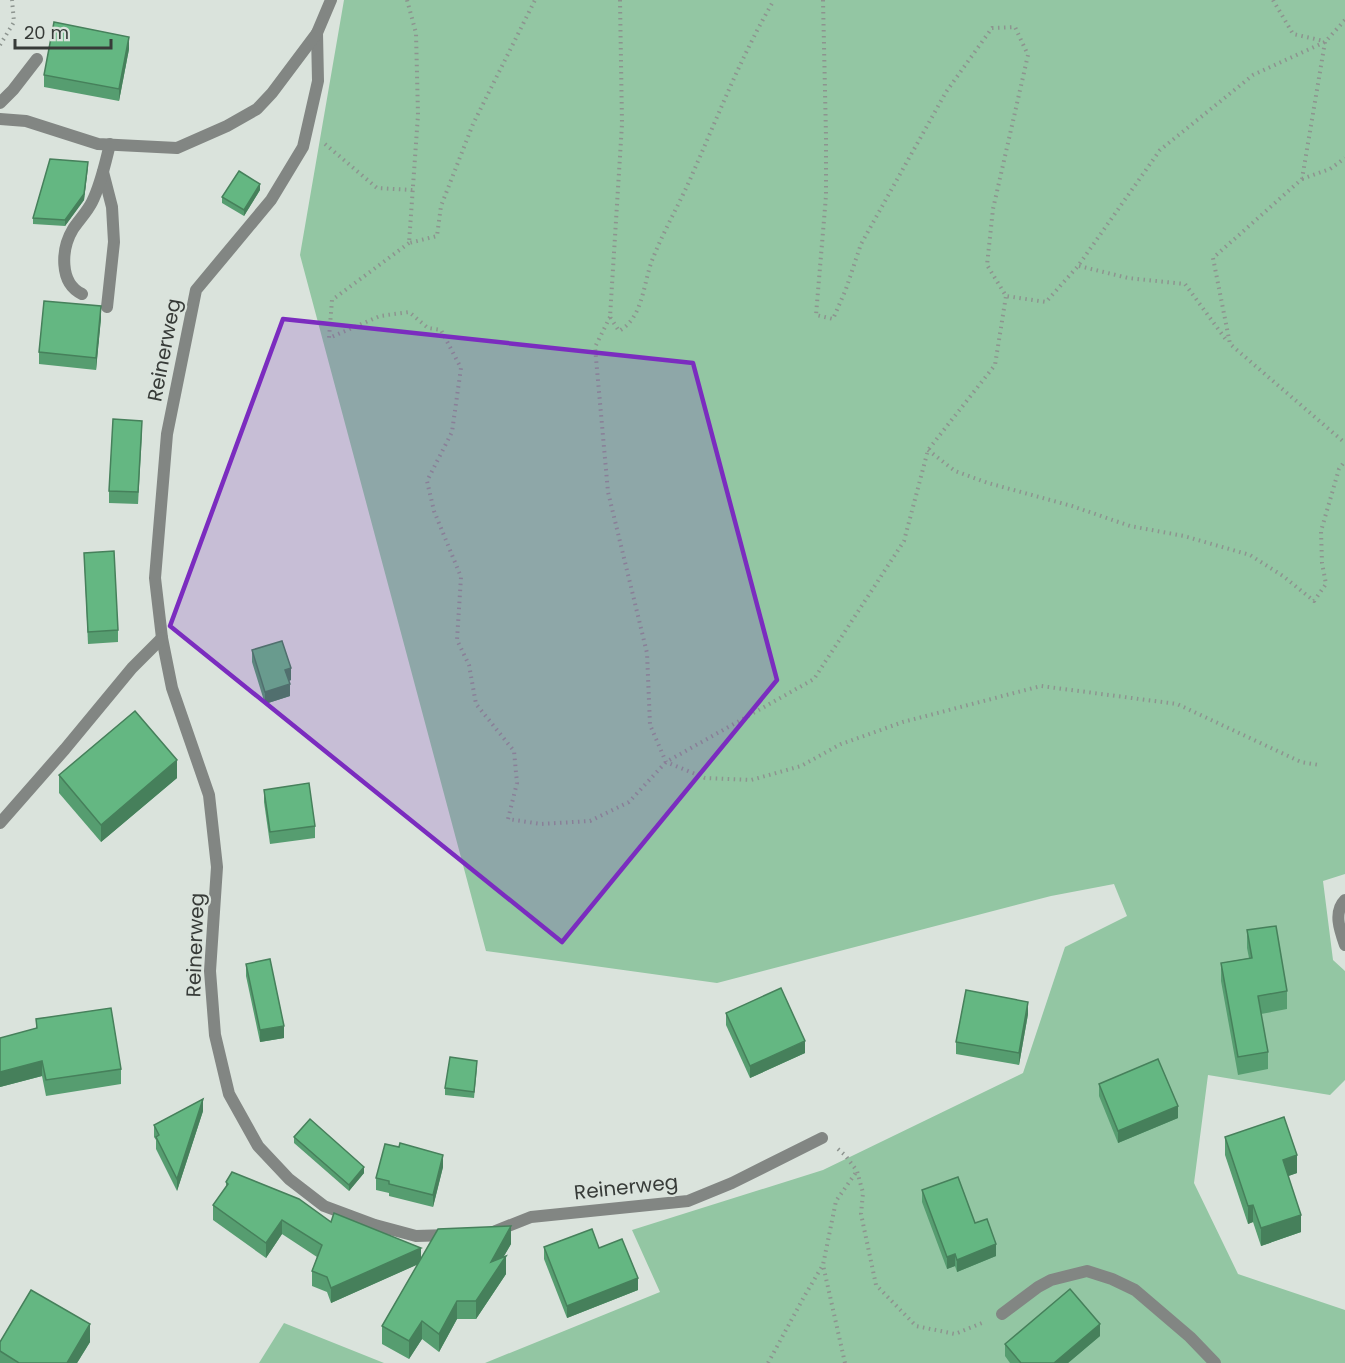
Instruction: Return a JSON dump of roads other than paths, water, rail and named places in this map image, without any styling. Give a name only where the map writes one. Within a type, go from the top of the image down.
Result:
[{"type":"street","points":[[0,119],[26,121],[98,144],[177,148],[227,126],[257,109],[272,93],[317,33],[331,0]]},
{"type":"street","name":"Reinerweg","points":[[317,33],[318,81],[303,147],[271,200],[196,290],[167,434],[155,578],[162,638],[172,688],[209,795],[218,867],[210,971],[215,1035],[229,1094],[258,1146],[289,1179],[324,1206],[375,1225],[416,1236],[462,1235]]},
{"type":"street","points":[[0,103],[37,59]]},
{"type":"street","points":[[82,294],[74,290],[66,277],[64,253],[72,231],[92,203],[110,144]]},
{"type":"street","points":[[103,172],[112,207],[114,242],[107,307]]},
{"type":"street","points":[[0,823],[132,668],[162,638]]},
{"type":"street","points":[[1345,900],[1341,903],[1338,922],[1345,945]]},
{"type":"street","name":"Reinerweg","points":[[485,1235],[531,1217],[688,1201],[732,1183],[822,1138]]},
{"type":"street","points":[[1002,1314],[1051,1280],[1087,1271],[1135,1290],[1190,1337],[1215,1363]]}]
